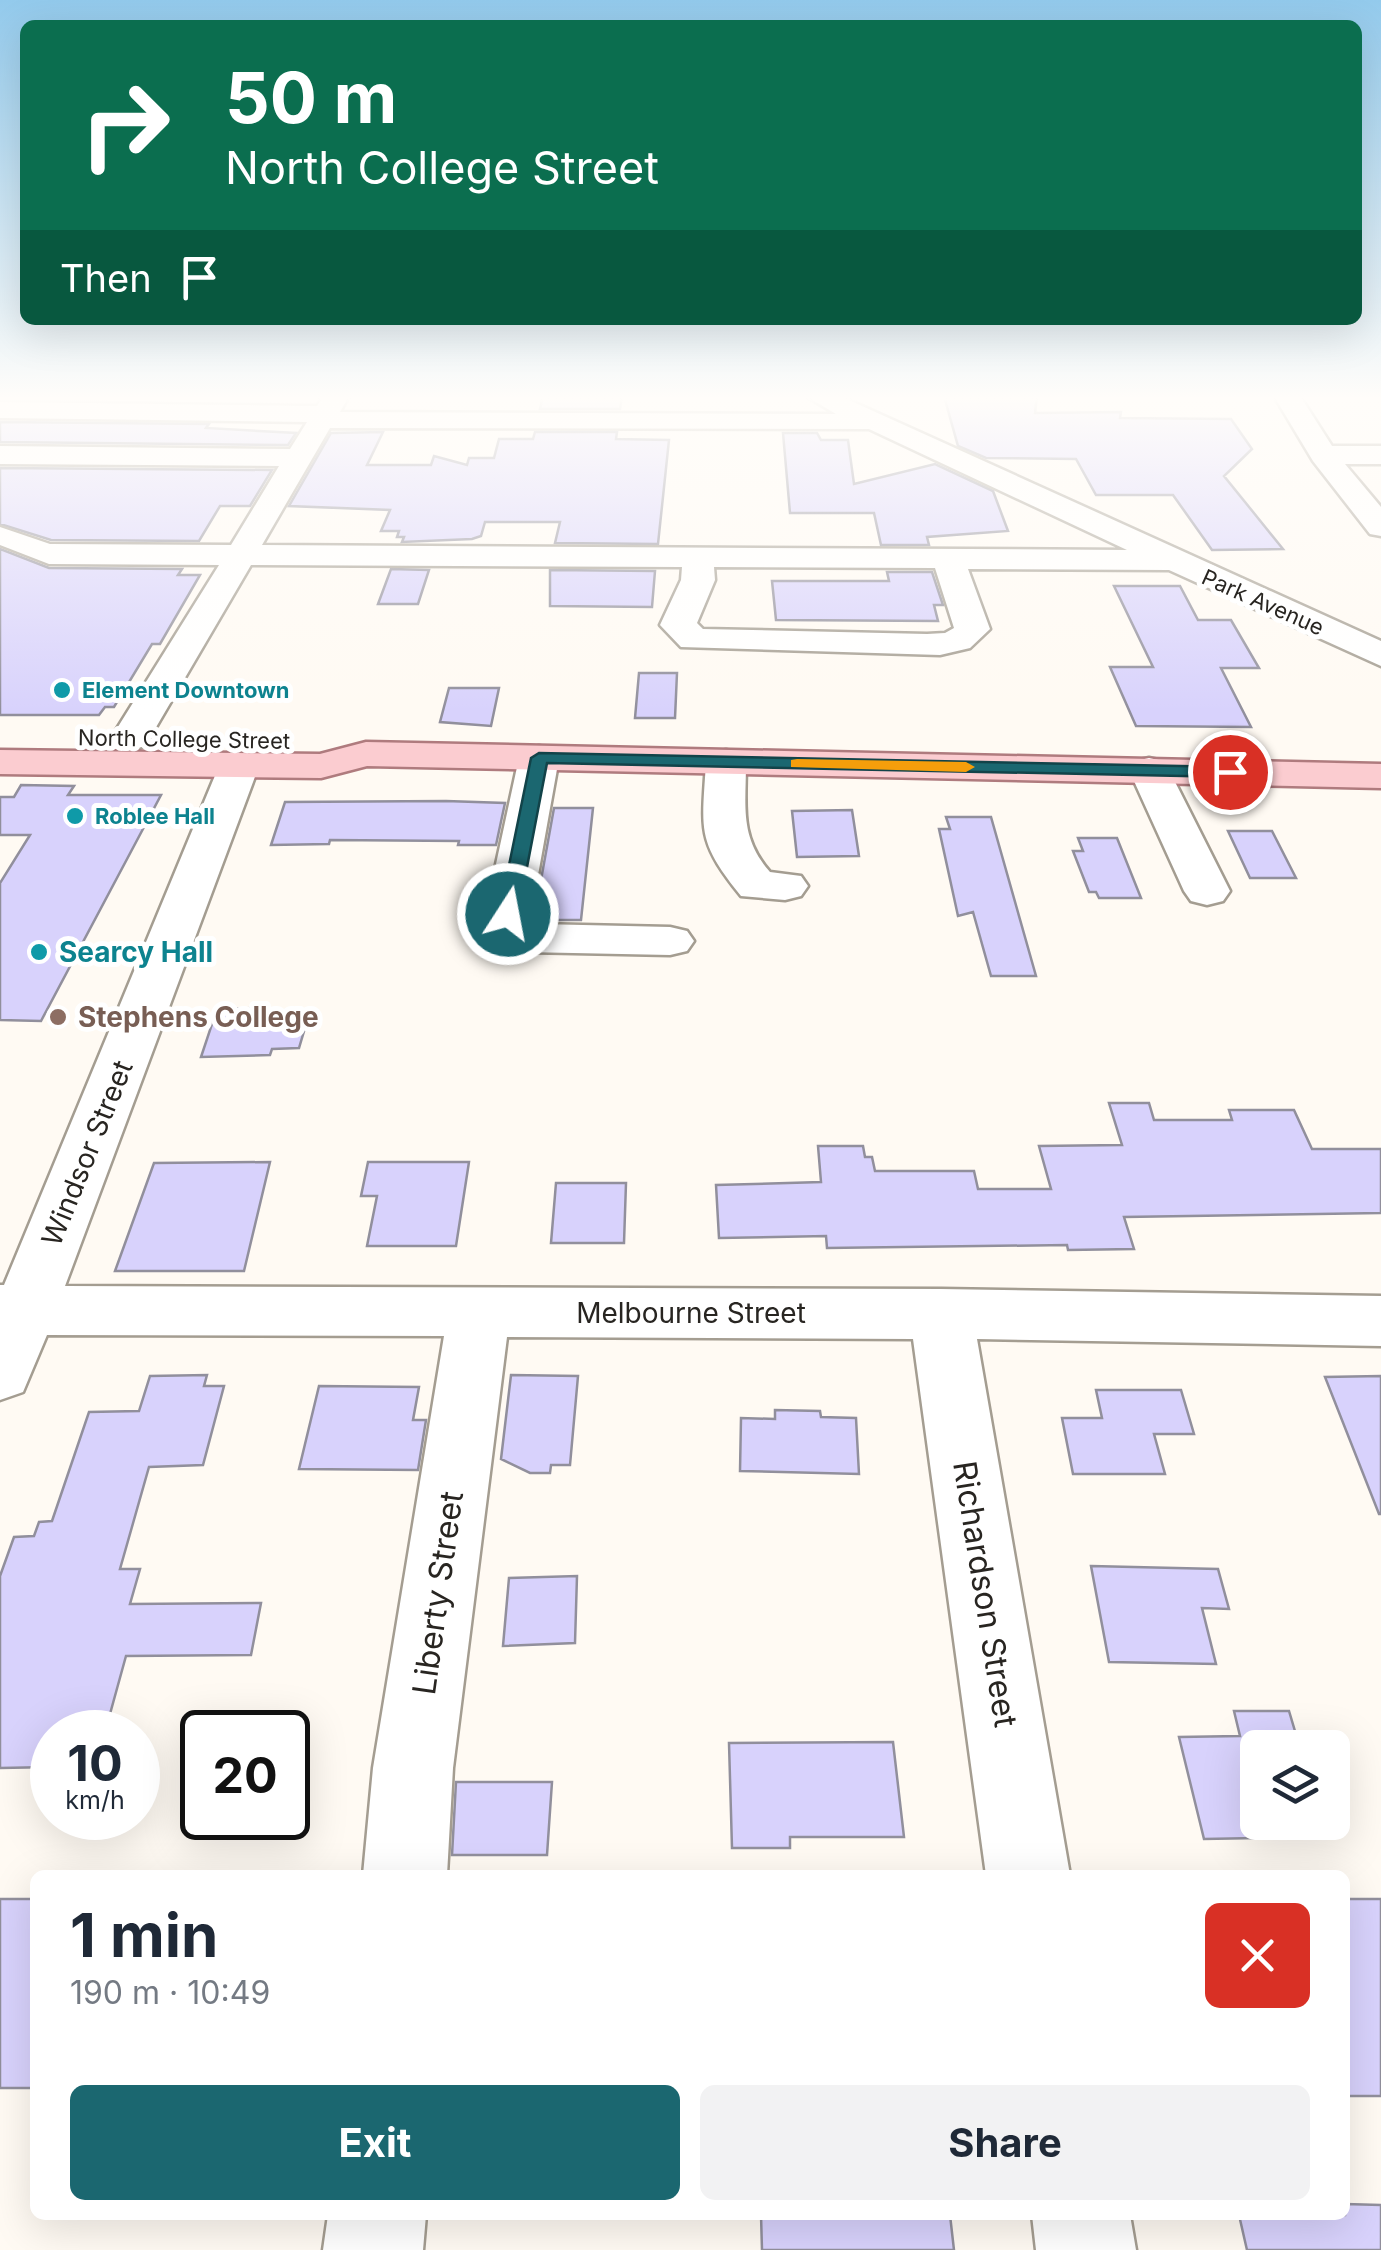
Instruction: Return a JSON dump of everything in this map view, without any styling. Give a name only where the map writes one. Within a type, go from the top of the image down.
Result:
[{"type":"main road","name":"North College Street","points":[[0,737],[332,741],[366,754]]},
{"type":"main road","name":"North College Street","points":[[0,762],[321,766],[366,754],[1381,776]]},
{"type":"street","points":[[131,738],[183,628],[241,556],[275,501]]},
{"type":"street","name":"Park Avenue","points":[[1046,501],[1381,654]]},
{"type":"street","points":[[1360,501],[1381,527]]},
{"type":"street","points":[[0,536],[26,541],[34,552],[49,554],[1173,560]]},
{"type":"street","points":[[698,558],[698,580],[678,624],[694,639],[927,645],[952,644],[966,638],[972,629],[948,560]]},
{"type":"street","points":[[539,758],[508,914],[526,938],[670,940]]},
{"type":"street","points":[[726,762],[724,825],[730,855],[757,886],[784,886]]},
{"type":"street","name":"Windsor Street","points":[[0,1373],[12,1310],[240,766]]},
{"type":"street","points":[[1148,770],[1208,891]]},
{"type":"street","name":"Melbourne Street","points":[[12,1310],[941,1314],[1381,1321]]},
{"type":"street","name":"Liberty Street","points":[[404,1870],[413,1768],[479,1311]]},
{"type":"street","name":"Richardson Street","points":[[941,1314],[1027,1870]]},
{"type":"street","points":[[373,2250],[376,2220]]},
{"type":"street","points":[[1082,2220],[1086,2250]]},
{"type":"building","points":[[0,501],[253,501],[250,506],[220,506],[199,541],[51,540],[0,524]]},
{"type":"building","points":[[292,501],[663,501],[658,544],[555,543],[560,522],[485,522],[481,536],[472,539],[402,542],[404,537],[397,537],[399,531],[381,531],[390,510],[289,506]]},
{"type":"building","points":[[789,501],[997,501],[1008,531],[927,537],[929,545],[881,545],[874,513],[790,513]]},
{"type":"building","points":[[1177,501],[1244,501],[1283,549],[1212,550]]},
{"type":"building","points":[[0,549],[49,568],[182,569],[178,575],[200,575],[160,644],[152,644],[114,707],[105,707],[99,715],[0,715]]},
{"type":"building","points":[[391,569],[429,570],[418,604],[378,604]]},
{"type":"building","points":[[550,570],[655,571],[652,607],[550,606]]},
{"type":"building","points":[[887,572],[932,572],[943,605],[934,605],[938,621],[776,620],[772,581],[889,581]]},
{"type":"building","points":[[1114,586],[1180,586],[1198,620],[1231,620],[1259,668],[1221,668],[1251,727],[1136,726],[1110,667],[1153,667]]},
{"type":"building","points":[[639,673],[677,673],[675,718],[635,718]]},
{"type":"building","points":[[449,688],[499,688],[491,726],[440,722]]},
{"type":"building","points":[[21,785],[74,786],[68,795],[161,795],[41,1021],[0,1020],[0,883],[30,835],[0,835],[0,797],[14,797]]},
{"type":"building","points":[[285,802],[505,803],[496,845],[330,840],[329,844],[271,845]]},
{"type":"building","points":[[554,808],[593,808],[581,920],[541,920],[535,913]]},
{"type":"building","points":[[852,810],[859,856],[797,857],[792,811]]},
{"type":"building","points":[[946,817],[991,817],[1036,976],[991,976],[973,912],[958,916],[939,829],[950,829]]},
{"type":"building","points":[[1228,831],[1272,831],[1296,878],[1250,878]]},
{"type":"building","points":[[1078,838],[1117,838],[1141,898],[1099,898],[1096,892],[1089,892],[1073,851],[1083,851]]},
{"type":"building","points":[[260,1008],[259,1012],[310,1011],[299,1048],[272,1049],[270,1055],[201,1057],[217,1009]]},
{"type":"building","points":[[1109,1103],[1149,1103],[1154,1120],[1232,1120],[1229,1110],[1294,1110],[1312,1149],[1381,1149],[1381,1213],[1124,1217],[1134,1249],[1068,1250],[1067,1245],[827,1248],[826,1236],[719,1238],[716,1185],[821,1182],[818,1146],[863,1146],[865,1157],[872,1157],[875,1171],[974,1171],[978,1189],[1051,1189],[1039,1146],[1122,1145]]},
{"type":"building","points":[[270,1162],[244,1271],[115,1271],[154,1163]]},
{"type":"building","points":[[368,1162],[469,1162],[456,1246],[367,1246],[377,1196],[361,1196]]},
{"type":"building","points":[[556,1183],[626,1183],[624,1243],[551,1243]]},
{"type":"building","points":[[207,1375],[204,1386],[224,1386],[203,1465],[149,1467],[120,1569],[140,1569],[130,1604],[261,1603],[251,1655],[126,1656],[111,1710],[30,1710],[30,1767],[0,1768],[0,1576],[14,1537],[34,1536],[39,1522],[52,1521],[89,1412],[139,1411],[150,1376]]},
{"type":"building","points":[[511,1375],[578,1376],[570,1465],[551,1465],[550,1473],[530,1473],[501,1459]]},
{"type":"building","points":[[1381,1376],[1381,1514],[1379,1514],[1325,1377]]},
{"type":"building","points":[[319,1386],[419,1387],[413,1420],[426,1420],[418,1470],[299,1469]]},
{"type":"building","points":[[1096,1390],[1181,1390],[1194,1434],[1154,1434],[1165,1474],[1073,1474],[1062,1418],[1102,1418]]},
{"type":"building","points":[[775,1410],[820,1411],[821,1417],[856,1418],[859,1474],[740,1471],[741,1418],[775,1419]]},
{"type":"building","points":[[1091,1566],[1218,1569],[1229,1609],[1202,1608],[1216,1664],[1109,1662]]},
{"type":"building","points":[[577,1576],[575,1643],[503,1646],[509,1578]]},
{"type":"building","points":[[1234,1711],[1289,1711],[1295,1730],[1240,1730],[1240,1736]]},
{"type":"building","points":[[1240,1736],[1240,1838],[1204,1839],[1179,1737]]},
{"type":"building","points":[[893,1742],[904,1837],[790,1837],[790,1848],[732,1848],[729,1743]]},
{"type":"building","points":[[456,1782],[552,1782],[547,1855],[452,1855]]},
{"type":"building","points":[[0,1899],[30,1899],[30,2088],[0,2088]]},
{"type":"building","points":[[1350,1899],[1381,1899],[1381,2096],[1350,2096]]},
{"type":"building","points":[[1350,2204],[1381,2205],[1381,2250],[1247,2250],[1240,2220],[1350,2220]]},
{"type":"building","points":[[761,2220],[951,2220],[954,2250],[762,2250]]},
{"type":"slow traffic","points":[[797,764],[966,767]]},
{"type":"place","name":"Element Downtown","points":[[62,690]]},
{"type":"place","name":"Roblee Hall","points":[[75,816]]},
{"type":"place","name":"Searcy Hall","points":[[39,952]]},
{"type":"place","name":"Stephens College","points":[[58,1017]]},
{"type":"route","points":[[508,914],[539,758],[1230,772]]}]
